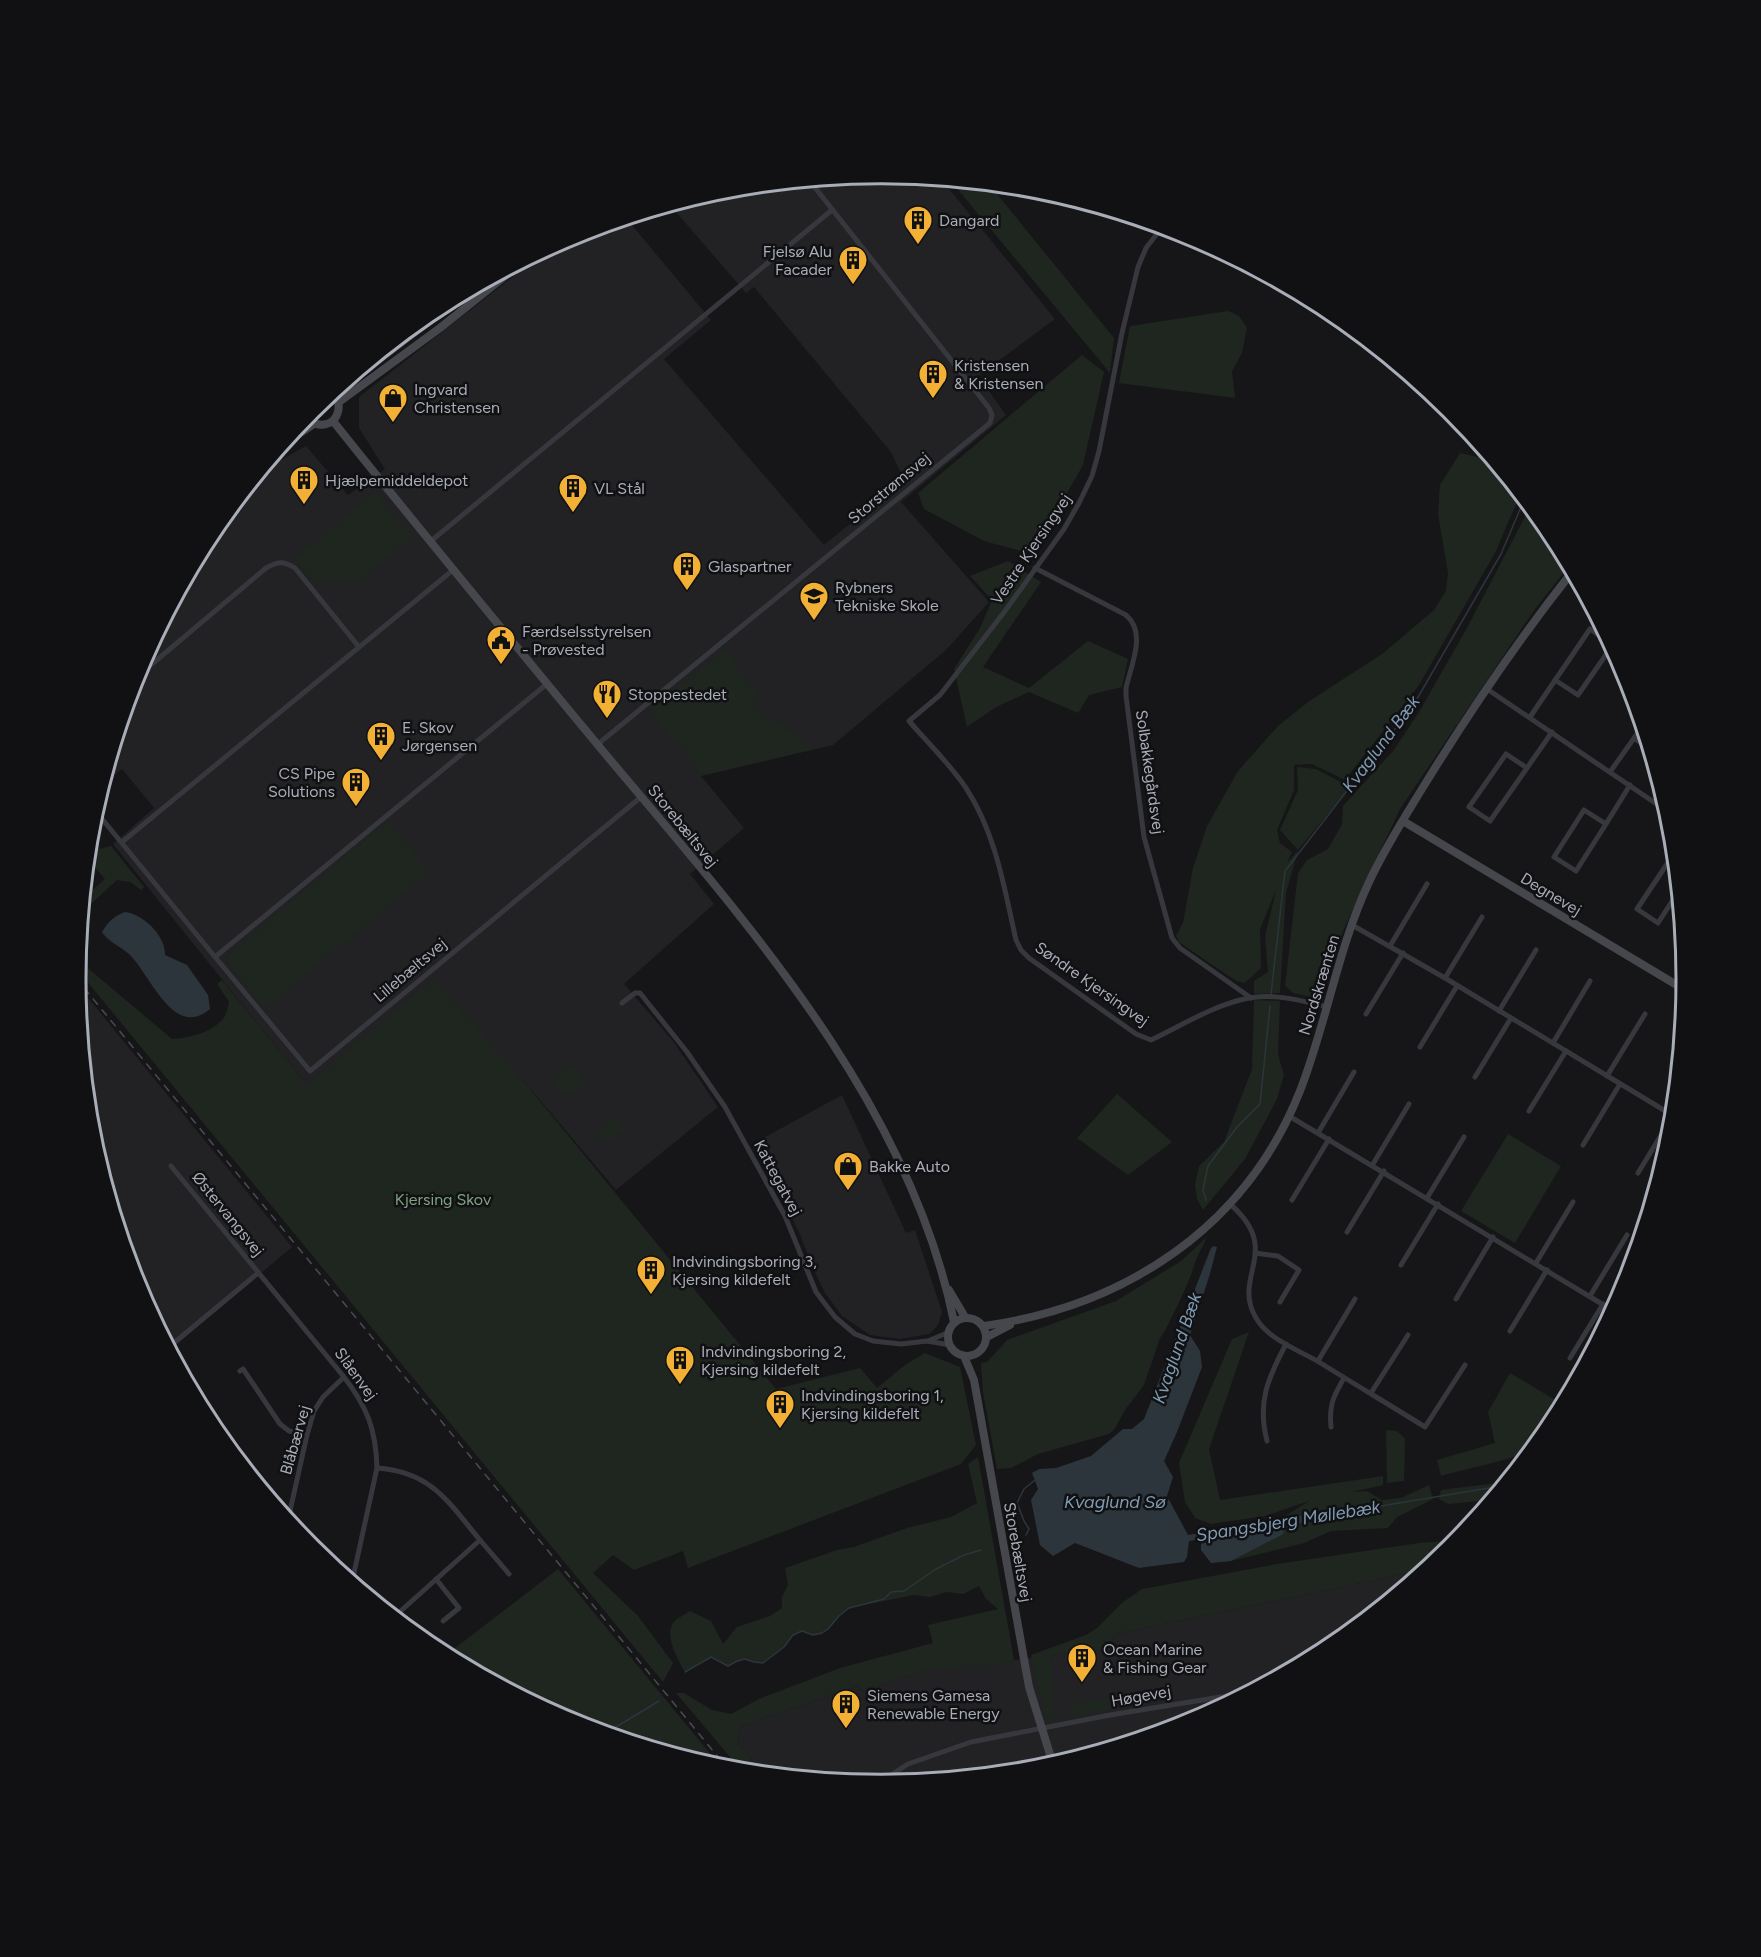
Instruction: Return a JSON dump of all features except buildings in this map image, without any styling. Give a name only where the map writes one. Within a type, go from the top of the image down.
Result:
[{"type":"street","name":"Storstrømsvej","points":[[598,744],[990,423],[992,415],[989,408],[814,186]]},
{"type":"street","points":[[431,541],[832,210]]},
{"type":"street","name":"Vestre Kjersingvej","points":[[909,721],[940,695],[1005,611],[1064,528],[1092,476],[1138,267],[1146,248],[1157,234]]},
{"type":"street","points":[[339,402],[440,328],[498,282]]},
{"type":"street","points":[[305,430],[314,424],[324,425],[333,421],[339,412],[337,399]]},
{"type":"street","name":"Storebæltsvej","points":[[333,421],[763,946],[819,1021],[870,1104],[894,1152],[920,1211],[948,1289],[954,1322]]},
{"type":"street","points":[[149,667],[275,562],[285,562],[295,568],[359,647]]},
{"type":"street","name":"Solbakkegårdsvej","points":[[1035,568],[1126,615],[1135,626],[1138,636],[1126,696],[1144,837],[1172,938],[1180,948],[1251,998]]},
{"type":"street","points":[[122,842],[453,570]]},
{"type":"street","name":"Nordskrænten","points":[[984,1326],[1019,1320],[1097,1296],[1131,1280],[1190,1242],[1230,1204],[1255,1174],[1289,1116],[1300,1089],[1352,925],[1374,872],[1450,744],[1567,578]]},
{"type":"street","points":[[1530,717],[1590,629],[1597,635]]},
{"type":"street","points":[[1555,680],[1578,696],[1606,653]]},
{"type":"street","points":[[215,957],[548,683]]},
{"type":"street","points":[[1487,689],[1655,803]]},
{"type":"street","name":"Søndre Kjersingvej","points":[[909,721],[964,785],[977,805],[988,828],[1000,866],[1016,940],[1021,950],[1136,1034],[1151,1041],[1190,1020],[1223,1006],[1251,998],[1297,1000],[1327,1007]]},
{"type":"street","points":[[1527,768],[1506,754],[1469,807],[1490,821],[1527,768],[1552,732]]},
{"type":"street","points":[[1610,772],[1636,735]]},
{"type":"street","points":[[1634,738],[1638,741]]},
{"type":"street","points":[[1606,824],[1584,810],[1554,857],[1576,871],[1606,824],[1630,785]]},
{"type":"street","name":"Lillebæltsvej","points":[[102,819],[310,1071],[641,797]]},
{"type":"street","name":"Degnevej","points":[[1403,821],[1676,984]]},
{"type":"street","points":[[1667,864],[1637,909],[1658,923],[1671,901]]},
{"type":"street","points":[[1390,946],[1427,884]]},
{"type":"street","points":[[1445,978],[1482,917]]},
{"type":"street","points":[[1352,925],[1403,953],[1664,1110]]},
{"type":"street","points":[[1499,1011],[1536,950]]},
{"type":"street","points":[[1366,1014],[1403,953]]},
{"type":"street","points":[[1553,1043],[1590,981]]},
{"type":"street","points":[[1420,1047],[1457,986]]},
{"type":"street","name":"Kattegatvej","points":[[622,1003],[634,993],[640,993],[703,1074],[725,1107],[785,1216],[816,1292],[835,1317],[855,1334],[873,1341],[901,1344],[927,1341],[949,1332]]},
{"type":"street","points":[[1607,1076],[1645,1014]]},
{"type":"street","points":[[1476,1077],[1511,1018]]},
{"type":"street","points":[[1529,1112],[1566,1051]]},
{"type":"street","points":[[1318,1133],[1354,1072]]},
{"type":"street","points":[[1583,1145],[1620,1084]]},
{"type":"street","points":[[1372,1164],[1409,1104]]},
{"type":"street","points":[[1289,1116],[1603,1304],[1570,1358]]},
{"type":"street","points":[[1427,1198],[1464,1137]]},
{"type":"street","points":[[1638,1173],[1659,1138]]},
{"type":"street","points":[[1292,1200],[1329,1139]]},
{"type":"street","name":"Østervangsvej","points":[[171,1166],[258,1273],[174,1343]]},
{"type":"street","points":[[1347,1232],[1384,1172]]},
{"type":"street","points":[[1536,1263],[1573,1202]]},
{"type":"street","points":[[1230,1204],[1246,1219],[1255,1240],[1250,1305],[1261,1326],[1286,1344],[1425,1427],[1465,1365]]},
{"type":"street","points":[[1401,1265],[1438,1204]]},
{"type":"street","points":[[1590,1296],[1628,1235]]},
{"type":"street","points":[[1456,1299],[1493,1237]]},
{"type":"street","points":[[1255,1253],[1278,1256],[1299,1270],[1280,1302]]},
{"type":"street","points":[[1510,1331],[1547,1270]]},
{"type":"street","name":"Slåenvej","points":[[258,1273],[344,1377],[366,1408],[373,1428],[377,1468],[354,1574]]},
{"type":"street","name":"Storebæltsvej","points":[[948,1289],[965,1317]]},
{"type":"street","points":[[1318,1362],[1355,1299]]},
{"type":"street","points":[[965,1317],[975,1319],[984,1326],[987,1337],[984,1347],[975,1354],[964,1356],[958,1354],[950,1345],[949,1332],[954,1322],[965,1317]]},
{"type":"street","name":"Nordskrænten","points":[[987,1337],[1019,1320]]},
{"type":"street","points":[[1371,1393],[1408,1335]]},
{"type":"street","name":"Kattegatvej","points":[[927,1341],[950,1345]]},
{"type":"street","points":[[1267,1441],[1262,1423],[1267,1384],[1286,1344]]},
{"type":"street","name":"Storebæltsvej","points":[[975,1354],[974,1380],[1029,1687],[1050,1755]]},
{"type":"street","name":"Storebæltsvej","points":[[964,1356],[974,1380]]},
{"type":"street","points":[[240,1371],[243,1369],[280,1424],[289,1431],[307,1435]]},
{"type":"street","name":"Blåbærvej","points":[[290,1511],[314,1411],[323,1397],[344,1377]]},
{"type":"street","points":[[1331,1427],[1329,1411],[1332,1400],[1344,1378]]},
{"type":"street","points":[[377,1468],[403,1471],[430,1484],[509,1574]]},
{"type":"street","points":[[400,1611],[480,1540]]},
{"type":"street","points":[[436,1580],[459,1608],[443,1621]]},
{"type":"street","name":"Høgevej","points":[[894,1773],[909,1764],[950,1747],[1041,1728],[1220,1697]]},
{"type":"shaded area","points":[[829,185],[932,185],[947,186],[1055,319],[978,376],[1006,415],[901,502],[989,602],[946,650],[833,745],[701,776],[744,828],[690,874],[714,904],[624,984],[673,1041],[718,1107],[616,1190],[517,1073],[307,1085],[113,844],[154,808],[122,769],[112,777],[128,723],[167,627],[219,537],[276,463],[306,446],[348,495],[385,469],[359,428],[359,397],[525,267],[576,244],[625,226],[631,224],[711,320],[664,359],[824,545],[904,480],[891,452],[754,287],[746,293],[675,211],[777,190]]},
{"type":"shaded area","points":[[86,996],[292,1247],[175,1345],[146,1283],[113,1184],[92,1082]]},
{"type":"shaded area","points":[[842,1095],[906,1233],[915,1230],[942,1312],[938,1325],[929,1334],[900,1339],[870,1335],[842,1316],[825,1293],[799,1232],[754,1143]]},
{"type":"shaded area","points":[[1408,1573],[1322,1640],[1232,1692],[1185,1713],[1086,1746],[984,1767],[880,1774],[829,1772],[754,1763],[737,1741],[741,1726],[858,1686],[862,1691],[931,1668],[1110,1647],[1115,1634]]},
{"type":"green space","points":[[956,187],[995,192],[1114,338],[1110,373]]},
{"type":"green space","points":[[1228,311],[1239,316],[1247,328],[1242,353],[1232,371],[1235,398],[1119,383],[1130,326]]},
{"type":"green space","points":[[1082,355],[1104,372],[1083,465],[1062,502],[1033,544],[1021,551],[984,541],[924,509],[918,493]]},
{"type":"green space","points":[[1460,453],[1481,458],[1517,503],[1495,553],[1419,685],[1345,780],[1312,764],[1294,765],[1294,790],[1277,830],[1280,843],[1292,852],[1287,863],[1298,850],[1286,893],[1280,993],[1254,994],[1254,981],[1268,972],[1265,937],[1276,890],[1260,929],[1261,968],[1245,983],[1236,981],[1186,947],[1179,942],[1176,936],[1183,923],[1193,868],[1207,826],[1238,771],[1278,726],[1308,702],[1382,654],[1434,610],[1446,591],[1448,573],[1438,514],[1440,485]]},
{"type":"green space","points":[[374,492],[413,537],[360,581],[314,582],[295,559]]},
{"type":"green space","points":[[1526,515],[1564,573],[1535,609],[1400,809],[1343,931],[1322,995],[1316,998],[1293,993],[1285,986],[1298,873],[1307,860],[1328,849],[1342,824],[1343,806],[1394,750],[1419,712],[1467,628]]},
{"type":"green space","points":[[1008,561],[1041,582],[983,667],[1029,688],[1088,641],[1128,659],[1122,687],[1089,695],[1078,713],[1029,692],[996,707],[967,727],[954,669],[980,628],[992,600],[970,576]]},
{"type":"green space","points":[[725,650],[759,693],[752,698],[764,713],[815,749],[700,776],[696,766],[649,711]]},
{"type":"green space","points":[[1297,767],[1316,769],[1350,787],[1298,850],[1280,830],[1298,790]]},
{"type":"green space","points":[[388,821],[430,872],[265,1009],[227,962],[229,954]]},
{"type":"green space","points":[[111,846],[144,887],[141,890],[130,882],[117,880],[89,906],[90,892],[105,879],[94,866],[97,849]]},
{"type":"green space","name":"Kjersing Skov","points":[[86,967],[172,1039],[201,1033],[221,1022],[229,1002],[217,984],[222,980],[307,1085],[434,979],[517,1073],[776,1389],[860,1368],[877,1388],[905,1365],[925,1353],[960,1367],[976,1445],[961,1464],[688,1568],[683,1551],[634,1570],[613,1555],[593,1573],[638,1616],[673,1663],[663,1682],[86,980]]},
{"type":"green space","points":[[1254,1000],[1280,1001],[1278,1055],[1284,1075],[1277,1099],[1245,1159],[1203,1210],[1197,1199],[1195,1184],[1199,1166],[1224,1142],[1252,1069]]},
{"type":"green space","points":[[573,1065],[586,1081],[584,1086],[569,1097],[559,1090],[554,1079],[568,1066]]},
{"type":"green space","points":[[1117,1094],[1172,1142],[1128,1175],[1077,1138]]},
{"type":"green space","points":[[616,1119],[622,1124],[623,1130],[611,1141],[603,1142],[599,1137],[599,1131],[611,1120]]},
{"type":"green space","points":[[1508,1134],[1561,1166],[1515,1243],[1461,1211]]},
{"type":"green space","points":[[1207,1237],[1180,1301],[1160,1338],[1144,1385],[1125,1410],[1114,1430],[1109,1434],[1038,1454],[1011,1468],[997,1469],[983,1392],[981,1363],[987,1362],[1007,1340],[1116,1301],[1181,1261]]},
{"type":"green space","points":[[1249,1332],[1209,1449],[1220,1500],[1383,1476],[1383,1485],[1352,1492],[1367,1491],[1382,1500],[1401,1498],[1429,1485],[1433,1499],[1397,1517],[1388,1528],[1331,1531],[1304,1543],[1231,1561],[1282,1535],[1282,1518],[1309,1501],[1265,1516],[1211,1524],[1195,1518],[1185,1502],[1179,1463],[1232,1339]]},
{"type":"green space","points":[[1510,1373],[1555,1400],[1516,1455],[1441,1476],[1437,1460],[1495,1443],[1488,1412]]},
{"type":"green space","points":[[1386,1430],[1397,1431],[1405,1439],[1404,1481],[1387,1483]]},
{"type":"green space","points":[[978,1457],[1014,1660],[990,1666],[931,1668],[862,1691],[858,1686],[741,1726],[737,1741],[754,1763],[732,1759],[676,1693],[684,1693],[712,1710],[731,1714],[759,1699],[840,1668],[933,1643],[928,1625],[998,1609],[986,1599],[979,1586],[963,1594],[946,1592],[930,1597],[914,1595],[849,1608],[822,1633],[813,1635],[802,1631],[793,1635],[784,1647],[763,1663],[745,1659],[728,1666],[711,1657],[685,1672],[672,1645],[670,1630],[672,1624],[690,1611],[711,1621],[723,1644],[737,1627],[770,1616],[782,1608],[782,1597],[788,1585],[785,1568],[907,1528],[951,1517],[977,1503],[968,1464]]},
{"type":"green space","points":[[1494,1483],[1480,1501],[1448,1504],[1439,1499],[1441,1490]]},
{"type":"green space","points":[[1443,1541],[1408,1573],[1115,1634],[1110,1647],[1103,1639],[1109,1649],[1084,1650],[1050,1656],[1055,1694],[1050,1696],[1054,1715],[1064,1716],[1064,1718],[1048,1721],[1045,1716],[1031,1655],[1086,1635],[1097,1628],[1123,1602],[1142,1589],[1277,1564]]},
{"type":"green space","points":[[558,1569],[711,1755],[625,1731],[576,1713],[529,1692],[454,1649]]},
{"type":"green space","points":[[1110,1697],[1113,1709],[1072,1717],[1070,1704]]},
{"type":"water","points":[[125,912],[146,921],[162,941],[165,955],[187,965],[208,995],[210,1009],[197,1016],[185,1017],[174,1011],[164,1002],[130,955],[105,936],[102,932],[109,922]]},
{"type":"water","name":"Kvaglund Sø","points":[[1217,1247],[1209,1277],[1190,1335],[1200,1351],[1202,1367],[1164,1461],[1173,1477],[1167,1496],[1188,1535],[1369,1504],[1370,1510],[1289,1525],[1282,1535],[1231,1561],[1211,1563],[1201,1550],[1201,1539],[1189,1541],[1184,1562],[1139,1568],[1075,1543],[1053,1556],[1040,1545],[1031,1500],[1038,1489],[1032,1473],[1039,1469],[1056,1468],[1091,1456],[1123,1429],[1132,1429],[1144,1419],[1211,1248]]},
{"type":"waterway","name":"Kvaglund Bæk","points":[[1271,994],[1285,871],[1414,704],[1501,554],[1521,508]]},
{"type":"waterway","name":"Kvaglund Bæk","points":[[1206,1200],[1203,1190],[1208,1166],[1237,1127],[1260,1104],[1270,1006]]},
{"type":"waterway","name":"Spangsbjerg Møllebæk","points":[[1026,1535],[1029,1529],[1017,1503],[1024,1489],[1035,1480]]},
{"type":"waterway","name":"Spangsbjerg Møllebæk","points":[[1369,1508],[1490,1488]]},
{"type":"waterway","name":"Spangsbjerg Møllebæk","points":[[685,1672],[711,1657],[728,1666],[745,1659],[763,1663],[784,1647],[793,1635],[802,1631],[813,1635],[822,1633],[849,1608],[884,1599],[891,1592],[904,1591],[936,1569],[964,1555],[981,1550]]},
{"type":"waterway","name":"Spangsbjerg Møllebæk","points":[[615,1727],[659,1701]]},
{"type":"railway","points":[[86,991],[717,1756]]},
{"type":"place","name":"Dangard","points":[[918,246]]},
{"type":"place","name":"Fjelsø Alu Facader","points":[[853,286]]},
{"type":"place","name":"Kristensen & Kristensen","points":[[933,400]]},
{"type":"place","name":"Ingvard Christensen","points":[[393,424]]},
{"type":"place","name":"Hjælpemiddeldepot","points":[[304,506]]},
{"type":"place","name":"VL Stål","points":[[573,514]]},
{"type":"place","name":"Glaspartner","points":[[687,592]]},
{"type":"place","name":"Rybners Tekniske Skole","points":[[814,622]]},
{"type":"place","name":"Færdselsstyrelsen - Prøvested","points":[[501,666]]},
{"type":"place","name":"Stoppestedet","points":[[607,720]]},
{"type":"place","name":"E. Skov Jørgensen","points":[[381,762]]},
{"type":"place","name":"CS Pipe Solutions","points":[[356,808]]},
{"type":"place","name":"Bakke Auto","points":[[848,1192]]},
{"type":"place","name":"Indvindingsboring 3, Kjersing kildefelt","points":[[651,1296]]},
{"type":"place","name":"Indvindingsboring 2, Kjersing kildefelt","points":[[680,1386]]},
{"type":"place","name":"Indvindingsboring 1, Kjersing kildefelt","points":[[780,1430]]},
{"type":"place","name":"Ocean Marine & Fishing Gear","points":[[1082,1684]]},
{"type":"place","name":"Siemens Gamesa Renewable Energy","points":[[846,1730]]}]
